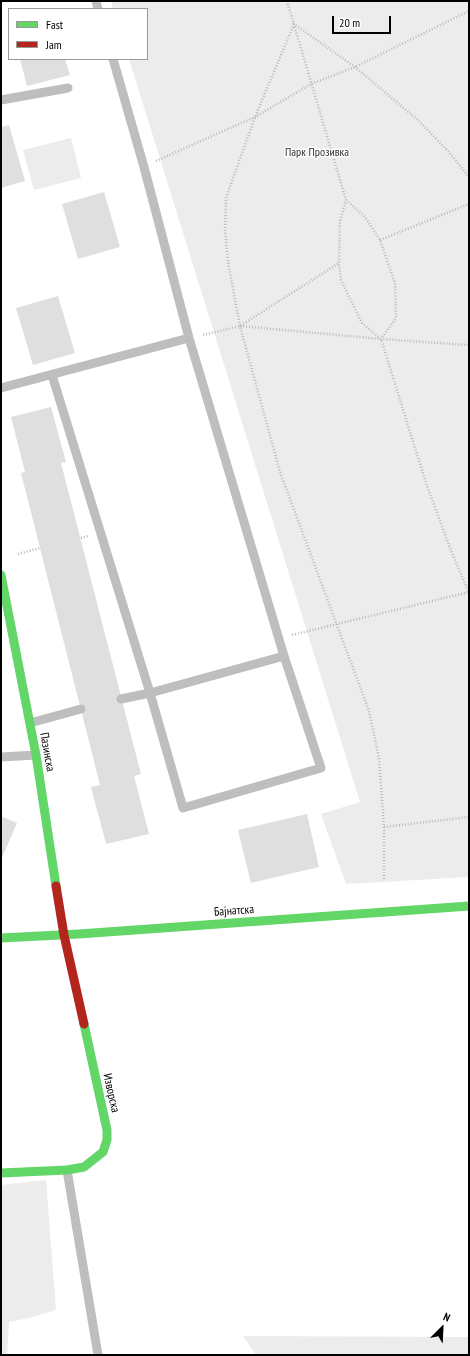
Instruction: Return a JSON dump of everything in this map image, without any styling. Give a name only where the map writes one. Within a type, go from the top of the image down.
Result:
[{"type":"street","name":"Пазинска","points":[[1,575],[36,755],[64,935]]},
{"type":"street","name":"Бајнатска","points":[[1,938],[64,935],[469,906]]},
{"type":"street","name":"Изворска","points":[[1,1173],[67,1170],[84,1167],[103,1152],[107,1140],[107,1130],[64,935]]},
{"type":"lane","points":[[52,375],[150,694],[183,808],[321,768],[278,638],[189,338],[144,167],[113,60]]},
{"type":"lane","points":[[1,100],[68,88]]},
{"type":"lane","points":[[1,388],[189,338]]},
{"type":"lane","points":[[121,698],[150,694],[284,656]]},
{"type":"lane","points":[[30,724],[81,709]]},
{"type":"lane","points":[[1,757],[36,755]]},
{"type":"lane","points":[[67,1170],[98,1355]]},
{"type":"path","points":[[287,1],[346,200],[365,217],[380,240],[395,283],[396,318],[382,340]]},
{"type":"path","points":[[144,167],[255,117],[311,84],[356,67],[469,11]]},
{"type":"path","points":[[294,24],[356,67],[419,121],[449,152],[469,177]]},
{"type":"path","points":[[294,24],[255,117],[226,198],[225,230],[240,326],[280,472],[369,711],[379,758],[384,827],[384,879]]},
{"type":"path","points":[[278,638],[469,592],[450,548],[426,483],[382,340],[362,323],[341,280],[339,263],[340,221],[346,200]]},
{"type":"path","points":[[380,240],[469,204]]},
{"type":"path","points":[[240,326],[339,263]]},
{"type":"path","points":[[189,338],[240,326],[382,340],[469,345]]},
{"type":"path","points":[[18,554],[40,548]]},
{"type":"path","points":[[384,827],[469,817]]},
{"type":"green space","name":"Парк Прозивка","points":[[111,1],[469,1],[469,877],[346,884],[321,814],[360,802],[129,60],[148,60],[148,8],[113,8]]},
{"type":"green space","points":[[71,138],[81,178],[34,190],[23,150]]},
{"type":"green space","points":[[46,1180],[56,1310],[9,1322],[7,1355],[1,1355],[1,1185]]},
{"type":"green space","points":[[243,1336],[469,1337],[469,1355],[256,1355]]},
{"type":"building","points":[[20,60],[65,60],[70,75],[27,86]]},
{"type":"building","points":[[9,125],[25,181],[1,188],[1,127]]},
{"type":"building","points":[[104,192],[120,247],[78,259],[62,204]]},
{"type":"building","points":[[58,296],[75,353],[33,365],[16,308]]},
{"type":"building","points":[[51,407],[66,462],[61,463],[141,774],[134,776],[149,834],[106,844],[91,787],[100,785],[21,473],[25,472],[11,417]]},
{"type":"building","points":[[307,814],[319,867],[251,883],[238,830]]},
{"type":"building","points":[[1,816],[17,823],[1,860]]},
{"type":"traffic: fast","points":[[1,575],[36,755],[56,886]]},
{"type":"traffic: fast","points":[[1,938],[79,934],[469,906]]},
{"type":"traffic: fast","points":[[1,1173],[67,1170],[84,1167],[103,1152],[107,1140],[107,1130],[84,1024]]},
{"type":"traffic: jam","points":[[56,886],[64,935],[84,1024]]}]
